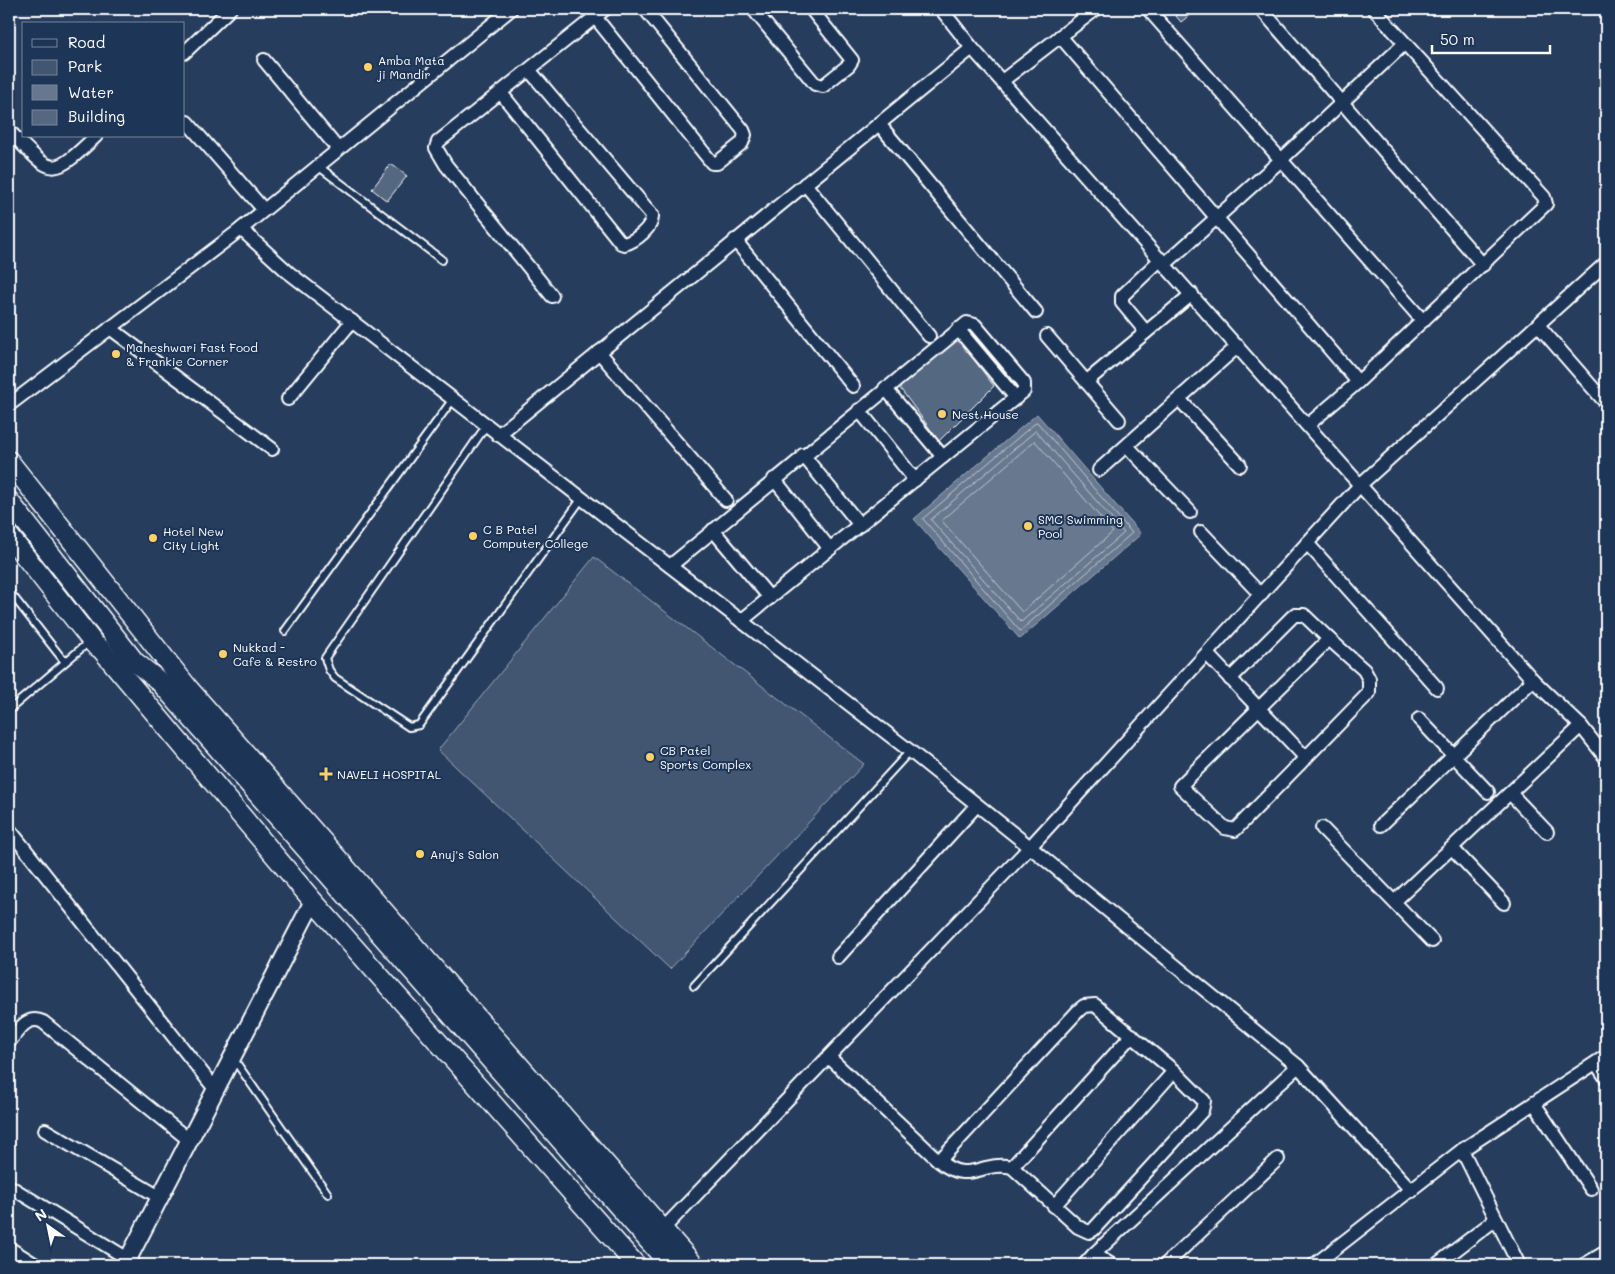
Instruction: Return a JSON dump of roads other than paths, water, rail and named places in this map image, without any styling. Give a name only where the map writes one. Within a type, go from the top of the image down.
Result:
[{"type":"main road","points":[[9,461],[189,689],[694,1265]]},
{"type":"main road","points":[[9,476],[147,654],[159,681]]},
{"type":"main road","points":[[9,501],[135,662],[159,681],[670,1265]]},
{"type":"main road","points":[[9,536],[91,640],[101,649],[313,900],[636,1265]]},
{"type":"street","points":[[185,52],[230,9]]},
{"type":"street","points":[[9,405],[241,229],[510,9]]},
{"type":"street","points":[[552,296],[436,148],[438,142],[530,71],[600,13],[712,163],[717,163],[742,143],[745,135],[743,130],[645,9]]},
{"type":"street","points":[[753,9],[815,84],[823,86],[852,63],[852,60],[811,9]]},
{"type":"street","points":[[941,9],[972,48],[1534,680],[1581,726],[1606,758]]},
{"type":"street","points":[[1002,81],[1096,9]]},
{"type":"street","points":[[1148,9],[1423,321]]},
{"type":"street","points":[[1261,9],[1483,265]]},
{"type":"street","points":[[1308,425],[1358,382],[1545,208],[1546,201],[1374,9]]},
{"type":"street","points":[[1060,36],[1358,382]]},
{"type":"street","points":[[1146,332],[1125,307],[1122,296],[1280,160],[1404,44]]},
{"type":"street","points":[[498,435],[972,48]]},
{"type":"street","points":[[264,60],[338,150]]},
{"type":"street","points":[[501,93],[621,243],[624,244],[633,240],[650,226],[652,215],[530,71]]},
{"type":"street","points":[[187,122],[264,210]]},
{"type":"street","points":[[879,124],[1036,312]]},
{"type":"street","points":[[9,131],[44,166],[53,168],[69,162],[94,138]]},
{"type":"street","points":[[805,184],[929,336]]},
{"type":"street","points":[[241,229],[288,272],[352,322],[910,751],[1298,1066],[1412,1191]]},
{"type":"street","points":[[735,240],[853,386]]},
{"type":"street","points":[[662,1230],[1030,847],[1361,484],[1606,263]]},
{"type":"street","points":[[1086,382],[1192,294]]},
{"type":"street","points":[[288,399],[352,322]]},
{"type":"street","points":[[670,566],[958,329],[967,322],[975,325],[1024,383],[1024,391],[741,621]]},
{"type":"street","points":[[1538,325],[1606,403]]},
{"type":"street","points":[[110,328],[272,449]]},
{"type":"street","points":[[1047,336],[1119,420]]},
{"type":"street","points":[[1099,470],[1238,346]]},
{"type":"street","points":[[599,352],[726,500]]},
{"type":"street","points":[[885,388],[943,457]]},
{"type":"street","points":[[1179,399],[1240,465]]},
{"type":"street","points":[[858,410],[915,480]]},
{"type":"street","points":[[1127,446],[1190,512]]},
{"type":"street","points":[[803,455],[860,525]]},
{"type":"street","points":[[774,479],[830,549]]},
{"type":"street","points":[[712,530],[770,598]]},
{"type":"street","points":[[1200,532],[1261,595]]},
{"type":"street","points":[[1307,544],[1438,688]]},
{"type":"street","points":[[1230,679],[1294,615],[1304,615],[1364,670],[1369,679],[1369,692],[1235,830],[1225,828],[1180,786],[1329,639]]},
{"type":"street","points":[[1207,654],[1306,758]]},
{"type":"street","points":[[1381,825],[1534,680]]},
{"type":"street","points":[[1419,719],[1488,792]]},
{"type":"street","points":[[1395,901],[1581,726]]},
{"type":"street","points":[[1510,793],[1547,832]]},
{"type":"street","points":[[838,957],[977,805]]},
{"type":"street","points":[[1322,828],[1432,941]]},
{"type":"street","points":[[9,829],[215,1089]]},
{"type":"street","points":[[1452,848],[1504,903]]},
{"type":"street","points":[[9,1186],[126,1262],[313,900]]},
{"type":"street","points":[[828,1058],[939,1162],[956,1173],[999,1166],[1012,1167],[1084,1232],[1093,1230],[1202,1112],[1205,1106],[1199,1094],[1132,1035],[1095,1005],[1084,1006],[939,1162]]},
{"type":"street","points":[[9,1042],[28,1021],[37,1020],[43,1022],[189,1140]]},
{"type":"street","points":[[1012,1167],[1132,1035]]},
{"type":"street","points":[[1314,1265],[1412,1191],[1462,1150],[1601,1059],[1606,1078]]},
{"type":"street","points":[[1084,1265],[1298,1066]]},
{"type":"street","points":[[1054,1206],[1174,1072]]},
{"type":"street","points":[[1534,1103],[1591,1189]]},
{"type":"street","points":[[45,1130],[160,1198]]},
{"type":"street","points":[[1462,1150],[1519,1265]]},
{"type":"street","points":[[1166,1265],[1278,1159]]},
{"type":"street","points":[[1436,1265],[1496,1220]]},
{"type":"street","points":[[9,1248],[36,1265]]},
{"type":"street","points":[[1584,1265],[1606,1252]]},
{"type":"street","points":[[1094,1254],[1112,1265]]},
{"type":"lane","points":[[318,166],[442,260]]},
{"type":"lane","points":[[285,631],[453,400]]},
{"type":"lane","points":[[486,426],[325,658],[329,670],[335,678],[409,727],[419,725],[582,498]]},
{"type":"lane","points":[[9,591],[64,660]]},
{"type":"lane","points":[[9,710],[64,660],[91,640]]},
{"type":"lane","points":[[694,986],[910,751]]},
{"type":"lane","points":[[232,1057],[328,1194]]},
{"type":"water","name":"SMC Swimming Pool","points":[[1037,414],[1141,534],[1020,639],[914,519]]},
{"type":"place","name":"Amba Mata ji Mandir","points":[[368,67]]},
{"type":"place","name":"Maheshwari Fast Food & Frankie Corner","points":[[116,354]]},
{"type":"place","name":"Nest House","points":[[942,414]]},
{"type":"place","name":"SMC Swimming Pool","points":[[1028,526]]},
{"type":"place","name":"C B Patel Computer College","points":[[473,536]]},
{"type":"place","name":"Hotel New City Light","points":[[153,538]]},
{"type":"place","name":"Nukkad - Cafe & Restro","points":[[223,654]]},
{"type":"place","name":"CB Patel Sports Complex","points":[[650,757]]},
{"type":"place","name":"NAVELI HOSPITAL","points":[[326,774]]},
{"type":"place","name":"Anuj's Salon","points":[[420,854]]}]
